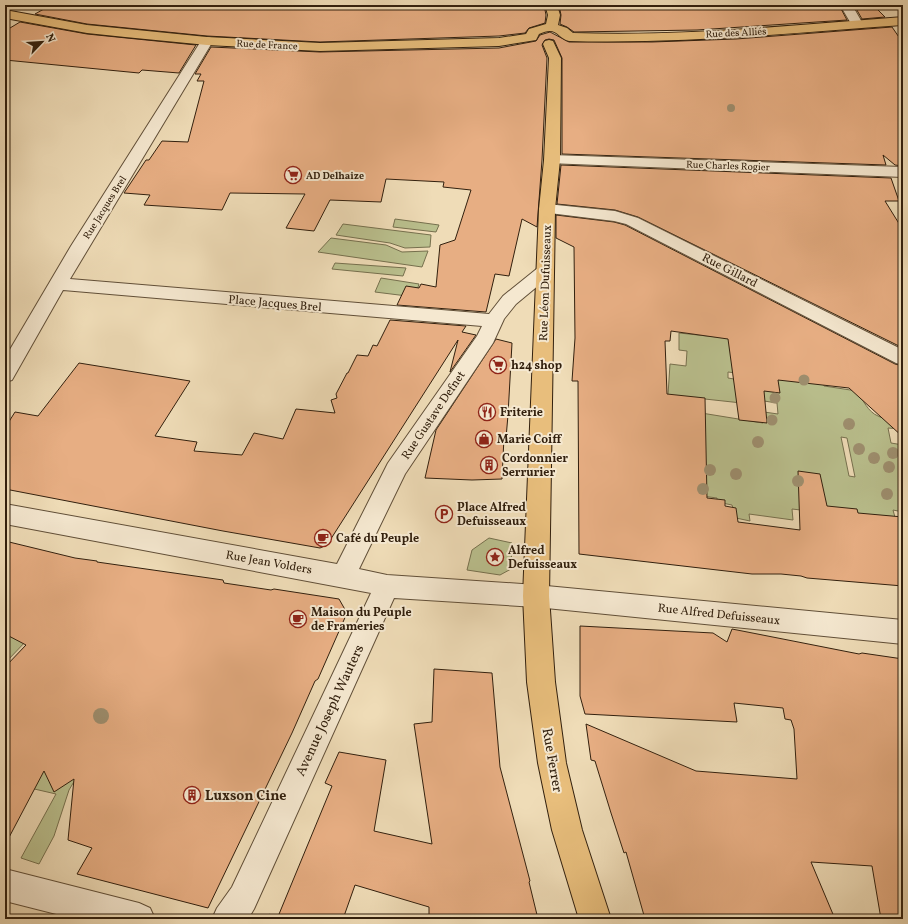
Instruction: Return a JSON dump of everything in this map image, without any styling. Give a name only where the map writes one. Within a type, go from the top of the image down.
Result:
[{"type":"main road","points":[[550,36],[554,15],[551,5]]},
{"type":"main road","name":"Rue de France","points":[[5,14],[87,29],[207,41],[320,46],[499,42],[532,37],[538,42],[550,36]]},
{"type":"main road","name":"Rue des Alliés","points":[[550,36],[561,43],[566,41],[569,37],[604,38],[729,33],[903,21]]},
{"type":"main road","name":"Rue Léon Dufuisseaux","points":[[536,596],[547,209],[552,160],[555,58],[550,36]]},
{"type":"main road","name":"Rue Ferrer","points":[[536,596],[541,682],[552,763],[567,830],[595,919]]},
{"type":"street","points":[[846,5],[857,24]]},
{"type":"street","name":"Rue Jacques Brel","points":[[5,375],[58,284],[207,41]]},
{"type":"street","name":"Rue Charles Rogier","points":[[552,160],[903,172]]},
{"type":"street","name":"Rue Gillard","points":[[547,209],[615,216],[632,221],[903,358]]},
{"type":"street","name":"Rue Gustave Defnet","points":[[343,576],[396,469],[486,338],[492,321],[514,294],[545,271]]},
{"type":"street","name":"Place Jacques Brel","points":[[58,284],[492,321]]},
{"type":"street","name":"Rue Jean Volders","points":[[5,514],[343,576],[387,586],[536,596]]},
{"type":"street","name":"Avenue Joseph Wauters","points":[[228,919],[243,898],[387,586]]},
{"type":"street","name":"Rue Alfred Defuisseaux","points":[[536,596],[903,632]]},
{"type":"street","points":[[5,885],[139,919]]},
{"type":"green space","points":[[395,219],[439,225],[436,232],[393,227]]},
{"type":"green space","points":[[343,224],[431,235],[430,247],[405,248],[390,243],[336,235]]},
{"type":"green space","points":[[331,238],[386,245],[402,252],[428,251],[422,267],[318,252]]},
{"type":"green space","points":[[335,263],[406,268],[403,276],[332,269]]},
{"type":"green space","points":[[381,278],[419,284],[415,297],[375,292]]},
{"type":"green space","points":[[679,333],[727,338],[822,377],[824,386],[857,391],[871,412],[883,418],[896,421],[903,429],[888,428],[891,443],[903,445],[903,512],[893,510],[896,521],[792,509],[793,520],[749,514],[750,521],[736,518],[732,505],[717,502],[717,498],[695,495],[689,411],[763,423],[764,412],[778,414],[777,403],[764,401],[760,405],[668,395],[670,364],[686,366],[687,351],[679,350]],"holes":[[[728,372],[777,378],[734,379],[728,378]],[[841,437],[847,438],[855,477],[849,476]]]},
{"type":"green space","points":[[489,538],[512,543],[511,569],[500,575],[467,570],[472,550]]},
{"type":"green space","points":[[47,619],[7,661],[27,665],[5,688],[5,623]]},
{"type":"green space","points":[[104,731],[69,790],[54,836],[39,864],[21,858],[56,794],[30,788],[61,734]]},
{"type":"building","points":[[51,5],[544,5],[546,15],[545,23],[529,28],[525,33],[499,36],[320,42],[207,36],[87,24],[35,14]]},
{"type":"building","points":[[559,5],[752,5],[770,7],[792,5],[839,5],[847,20],[697,30],[574,32],[560,24],[561,15]]},
{"type":"building","points":[[854,5],[873,5],[885,17],[862,19]]},
{"type":"building","points":[[20,22],[87,34],[196,45],[179,73],[142,70],[139,73],[5,60],[5,31]]},
{"type":"building","points":[[892,27],[903,43],[903,166],[895,165],[883,155],[886,165],[562,154],[562,58],[554,40],[545,40],[542,45],[547,58],[537,227],[522,219],[509,276],[495,274],[486,312],[397,305],[406,286],[419,288],[421,284],[436,287],[440,245],[455,240],[471,190],[443,187],[444,182],[386,179],[381,202],[330,200],[314,231],[286,228],[305,194],[230,193],[222,210],[144,205],[150,195],[124,193],[146,160],[149,160],[162,141],[188,142],[204,81],[197,81],[201,74],[195,74],[211,47],[320,52],[499,48],[536,41],[540,35],[550,32],[569,42],[652,42],[736,39]]},
{"type":"building","points":[[561,165],[891,178],[899,201],[885,201],[903,230],[903,348],[638,217],[615,210],[557,204]]},
{"type":"building","points":[[556,215],[614,222],[625,225],[895,364],[903,366],[903,437],[849,388],[778,380],[780,393],[764,391],[767,423],[739,420],[728,339],[671,331],[670,341],[665,341],[667,394],[705,398],[707,498],[725,500],[725,506],[736,508],[738,522],[800,530],[798,471],[820,474],[827,506],[857,509],[858,513],[903,517],[903,586],[807,578],[781,574],[752,574],[579,554],[578,381],[572,381],[575,338],[574,247],[556,238]]},
{"type":"building","points":[[390,320],[466,326],[462,332],[476,335],[450,372],[458,340],[327,545],[320,548],[5,489],[5,428],[15,412],[38,416],[79,363],[190,381],[155,436],[197,442],[194,451],[242,455],[254,433],[283,439],[296,409],[335,413],[331,400],[337,398],[336,394],[357,355],[368,356],[373,345],[377,346]]},
{"type":"building","points":[[496,339],[512,343],[508,415],[506,438],[504,437],[502,479],[472,480],[425,478],[436,430]]},
{"type":"building","points":[[5,541],[97,562],[223,580],[224,583],[339,599],[347,613],[318,679],[315,681],[292,733],[208,908],[77,874],[92,848],[68,840],[74,779],[54,792],[44,771],[5,845],[5,667],[26,645],[5,634]]},
{"type":"building","points":[[580,626],[713,633],[727,642],[732,629],[859,654],[862,653],[903,659],[903,919],[881,919],[872,866],[811,862],[835,919],[645,919],[626,852],[624,853],[595,761],[591,760],[586,724],[696,771],[797,779],[794,729],[791,720],[785,719],[783,708],[734,703],[737,722],[585,714],[580,696]]},
{"type":"building","points":[[434,669],[492,673],[500,767],[530,881],[538,919],[429,919],[429,907],[355,885],[343,919],[277,919],[332,786],[325,783],[339,752],[386,760],[374,831],[432,844],[414,724],[432,722]]},
{"type":"place","name":"AD Delhaize","points":[[293,175]]},
{"type":"place","name":"h24 shop","points":[[498,365]]},
{"type":"place","name":"Friterie","points":[[487,412]]},
{"type":"place","name":"Marie Coiff","points":[[484,439]]},
{"type":"place","name":"Cordonnier Serrurier","points":[[489,465]]},
{"type":"place","name":"Place Alfred Defuisseaux","points":[[444,514]]},
{"type":"place","name":"Café du Peuple","points":[[323,538]]},
{"type":"place","name":"Alfred Defuisseaux","points":[[495,557]]},
{"type":"place","name":"Maison du Peuple de Frameries","points":[[298,619]]},
{"type":"place","name":"Luxson Cine","points":[[192,795]]}]
